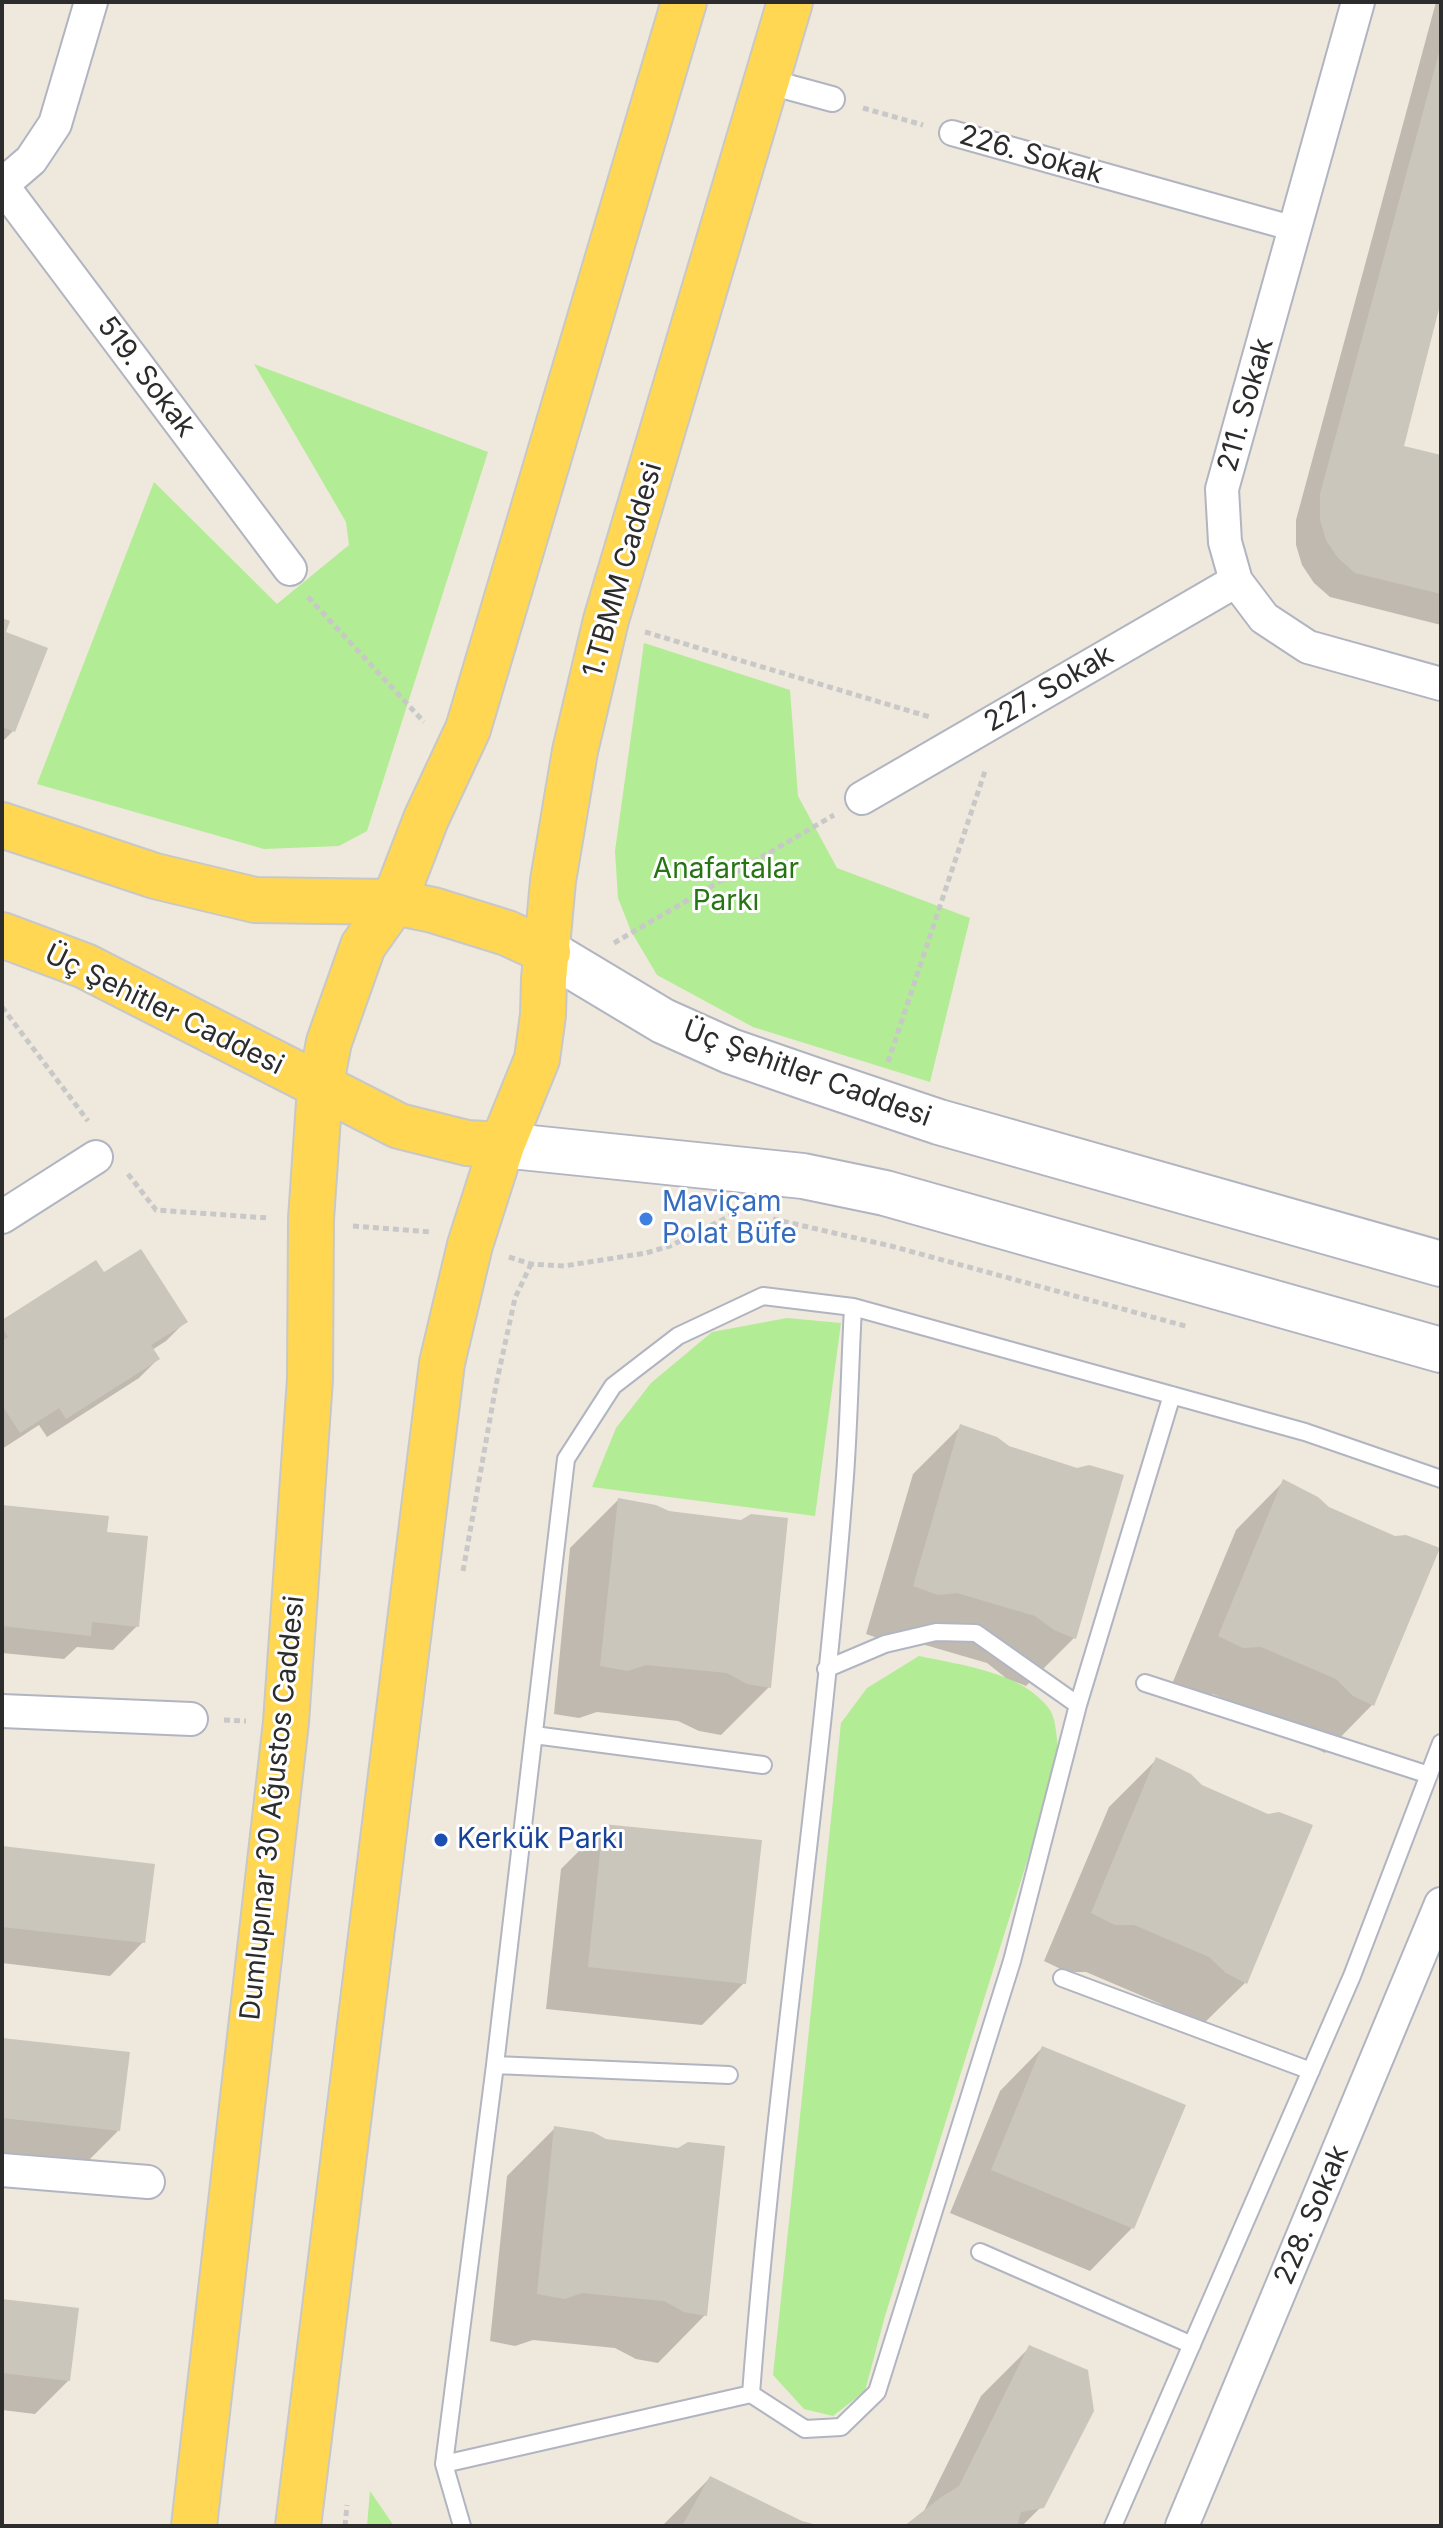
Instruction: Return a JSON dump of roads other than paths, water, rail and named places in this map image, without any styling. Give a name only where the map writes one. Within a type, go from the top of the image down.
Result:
[{"type":"main road","points":[[320,1088],[329,1042],[363,946],[394,902],[426,819],[468,729],[684,2]]},
{"type":"main road","name":"1.TBMM Caddesi","points":[[502,1145],[537,1059],[553,881],[575,751],[606,620],[790,2]]},
{"type":"main road","name":"Üç Şehitler Caddesi","points":[[2,825],[155,876],[255,900],[394,902],[433,910],[507,933],[548,952],[663,1021],[730,1051],[939,1122],[1441,1264]]},
{"type":"main road","name":"Üç Şehitler Caddesi","points":[[2,935],[85,966],[399,1126],[467,1143],[803,1176],[885,1193],[1441,1350]]},
{"type":"main road","name":"Dumlupınar 30 Ağustos Caddesi","points":[[194,2526],[286,1722],[310,1379],[311,1219],[320,1088]]},
{"type":"main road","points":[[298,2526],[442,1363],[470,1245],[502,1145]]},
{"type":"street","points":[[2,185],[31,160],[55,124],[91,2]]},
{"type":"street","name":"211. Sokak","points":[[1358,2],[1222,489],[1225,542],[1236,581],[1264,618],[1308,647],[1441,684]]},
{"type":"street","points":[[766,81],[832,99]]},
{"type":"street","name":"226. Sokak","points":[[952,133],[1295,229]]},
{"type":"street","name":"519. Sokak","points":[[2,185],[290,569]]},
{"type":"street","name":"227. Sokak","points":[[862,798],[1236,581]]},
{"type":"street","points":[[2,1217],[96,1157]]},
{"type":"street","points":[[2,1711],[191,1719]]},
{"type":"street","name":"228. Sokak","points":[[1182,2526],[1441,1904]]},
{"type":"street","points":[[2,2170],[148,2182]]},
{"type":"lane","points":[[462,2526],[444,2464],[495,2065],[566,1459],[613,1386],[678,1336],[763,1296],[853,1307],[1305,1432],[1441,1479]]},
{"type":"lane","points":[[751,2394],[763,2238],[845,1475],[853,1307]]},
{"type":"lane","points":[[444,2464],[751,2394],[805,2429],[841,2427],[877,2392],[1012,1961],[1078,1705],[1172,1395]]},
{"type":"lane","points":[[826,1669],[885,1644],[936,1632],[976,1633],[1078,1705]]},
{"type":"lane","points":[[1145,1683],[1429,1775]]},
{"type":"lane","points":[[534,1735],[763,1765]]},
{"type":"lane","points":[[1113,2526],[1352,1976],[1441,1743]]},
{"type":"lane","points":[[1062,1978],[1311,2071]]},
{"type":"lane","points":[[495,2065],[729,2075]]},
{"type":"lane","points":[[980,2252],[1192,2345]]},
{"type":"place","name":"Maviçam Polat Büfe","points":[[646,1219]]},
{"type":"place","name":"Kerkük Parkı","points":[[441,1840]]},
{"type":"park label","name":"Anafartalar Parkı","points":[[726,886]]}]
